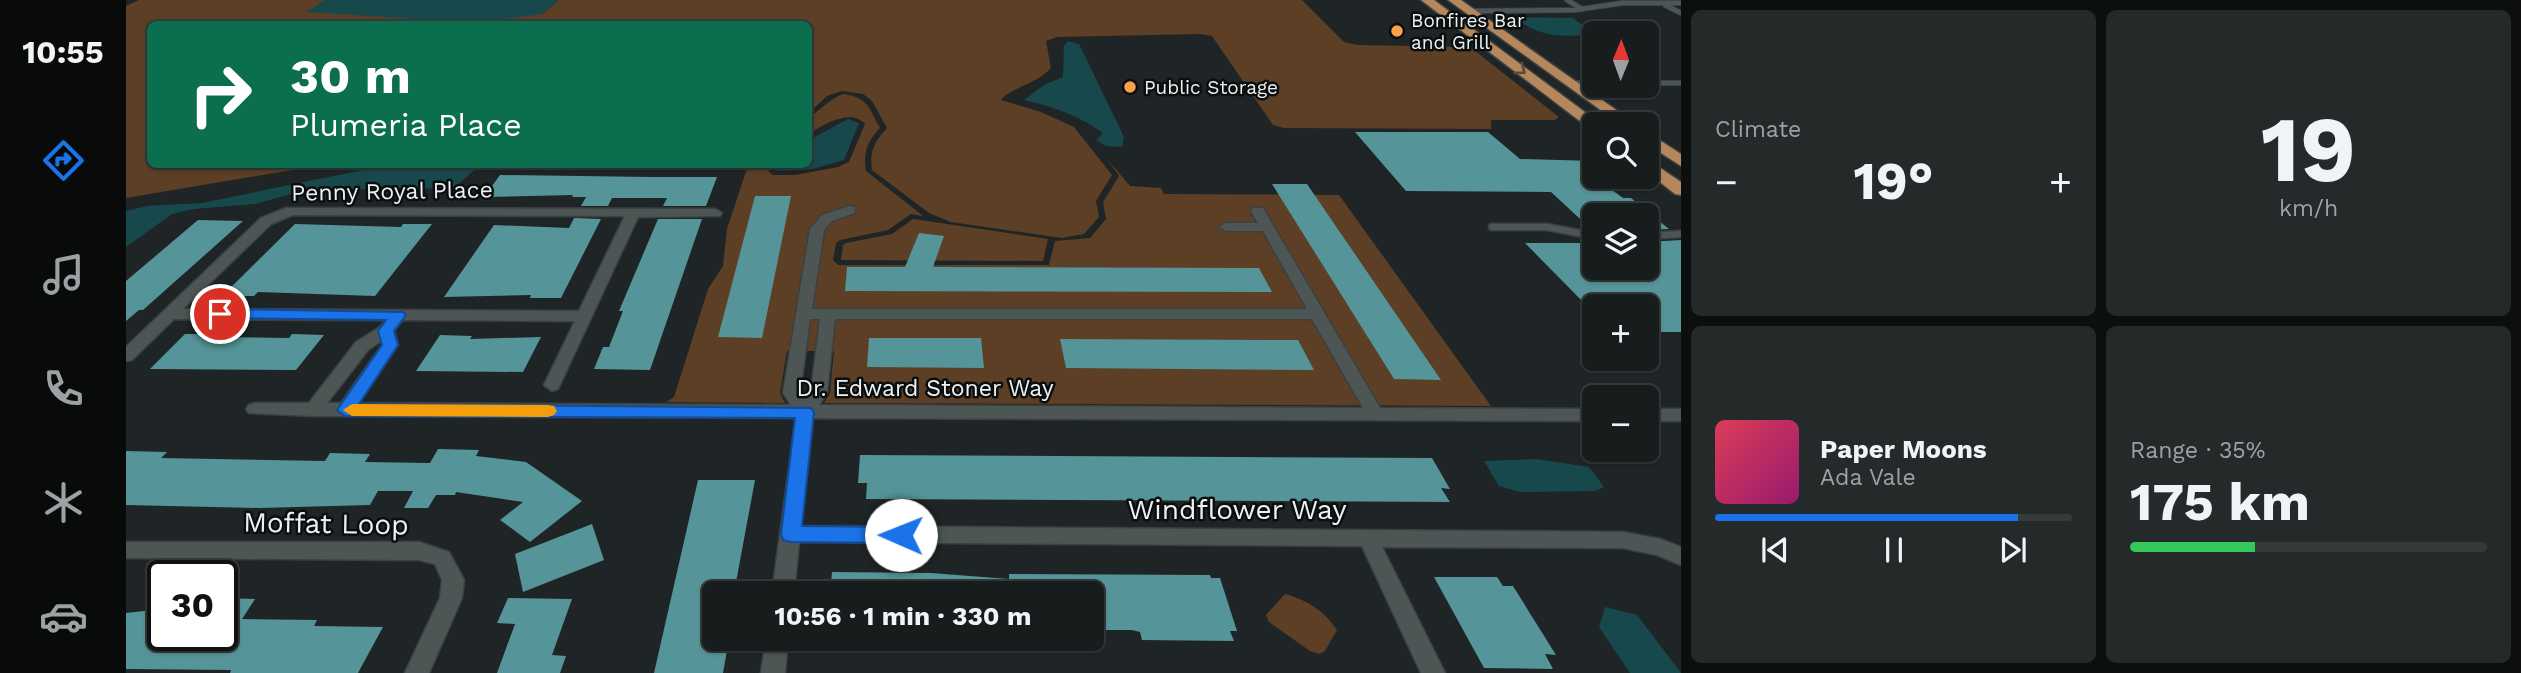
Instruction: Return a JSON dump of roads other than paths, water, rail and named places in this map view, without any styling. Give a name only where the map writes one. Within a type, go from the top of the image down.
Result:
[{"type":"main road","points":[[1427,0],[1582,116]]},
{"type":"main road","points":[[1454,0],[1612,112]]},
{"type":"main road","points":[[1659,145],[1681,161]]},
{"type":"main road","points":[[1659,173],[1681,190]]},
{"type":"street","points":[[805,412],[791,393],[817,229],[827,218],[850,210]]},
{"type":"street","name":"Penny Royal Place","points":[[126,356],[266,221],[291,211],[715,213]]},
{"type":"street","points":[[1258,211],[1375,414]]},
{"type":"street","points":[[552,385],[634,212]]},
{"type":"street","points":[[1226,227],[1267,227]]},
{"type":"street","points":[[170,314],[585,316]]},
{"type":"street","points":[[802,314],[1318,314]]},
{"type":"street","points":[[785,581],[805,412],[819,393],[828,314]]},
{"type":"street","points":[[313,410],[362,346],[386,331],[398,315]]},
{"type":"street","points":[[345,410],[390,345],[386,331]]},
{"type":"street","points":[[356,353],[384,353]]},
{"type":"street","points":[[796,359],[823,359]]},
{"type":"street","points":[[343,370],[372,371]]},
{"type":"street","name":"Dr. Edward Stoner Way","points":[[255,410],[1582,415]]},
{"type":"street","points":[[1659,415],[1681,415]]},
{"type":"street","name":"Windflower Way","points":[[791,534],[1623,540],[1660,547],[1681,556]]},
{"type":"street","points":[[1368,538],[1433,673]]},
{"type":"street","name":"Moffat Loop","points":[[126,550],[419,551],[442,558],[453,580],[451,598],[417,673]]},
{"type":"street","points":[[773,673],[776,651]]},
{"type":"lane","points":[[1567,0],[1582,9]]},
{"type":"lane","points":[[1663,3],[1681,13]]},
{"type":"lane","points":[[1469,11],[1582,9],[1622,4],[1681,3]]},
{"type":"lane","points":[[1570,83],[1582,83]]},
{"type":"lane","points":[[1659,83],[1681,83]]},
{"type":"lane","points":[[1492,227],[1547,228],[1582,234]]},
{"type":"lane","points":[[1659,235],[1681,234]]},
{"type":"water","points":[[325,0],[559,0],[542,14],[492,21],[447,21],[306,12]]},
{"type":"water","points":[[1513,17],[1573,18],[1582,25],[1582,35],[1548,34]]},
{"type":"water","points":[[1068,41],[1079,44],[1124,137],[1122,147],[1106,146],[1096,140],[1103,133],[1075,116],[1024,100],[1044,85],[1063,77],[1064,46]]},
{"type":"water","points":[[848,119],[859,123],[844,160],[812,169],[776,171],[776,168],[812,168],[812,138]]},
{"type":"water","points":[[373,168],[477,168],[454,188],[306,190],[255,204],[194,209],[172,214],[126,247],[126,211],[147,206],[202,203]]},
{"type":"water","points":[[1536,459],[1589,467],[1604,487],[1595,491],[1520,492],[1499,486],[1484,461]]},
{"type":"water","points":[[1605,607],[1637,615],[1681,673],[1630,673],[1599,627]]},
{"type":"place","name":"Bonfires Bar and Grill","points":[[1397,31]]},
{"type":"place","name":"Public Storage","points":[[1130,87]]}]
